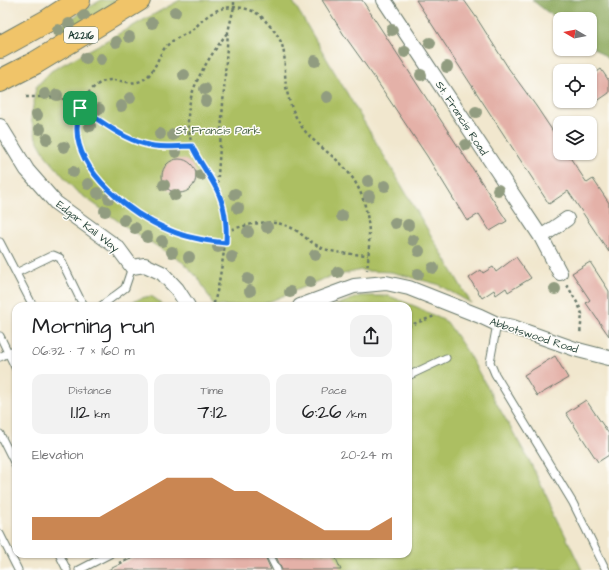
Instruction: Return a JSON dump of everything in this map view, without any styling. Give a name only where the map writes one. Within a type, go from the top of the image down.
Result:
[{"type":"main road","name":"A2216","points":[[0,47],[47,21],[79,0]]},
{"type":"main road","name":"A2216","points":[[0,81],[36,63],[139,0]]},
{"type":"street","name":"St. Francis Road","points":[[384,0],[541,237],[560,273]]},
{"type":"street","name":"Edgar Kail Way","points":[[0,126],[27,170],[56,203],[118,248],[132,267]]},
{"type":"street","points":[[541,237],[567,220]]},
{"type":"street","points":[[132,267],[145,265],[162,273],[177,289],[185,302]]},
{"type":"street","name":"Abbotswood Road","points":[[311,302],[354,286],[386,283],[409,288],[480,316],[496,324],[513,327],[578,350],[609,358]]},
{"type":"lane","points":[[0,242],[31,302]]},
{"type":"lane","points":[[16,273],[53,255],[60,258],[82,302]]},
{"type":"lane","points":[[106,302],[125,288],[132,267]]},
{"type":"lane","points":[[496,324],[490,362],[495,374],[573,504],[606,570]]},
{"type":"lane","points":[[0,336],[12,360]]},
{"type":"lane","points":[[0,357],[12,350]]},
{"type":"lane","points":[[412,374],[446,358]]},
{"type":"lane","points":[[0,434],[12,458]]},
{"type":"lane","points":[[0,534],[18,570]]},
{"type":"lane","points":[[61,558],[67,570]]},
{"type":"lane","points":[[79,570],[102,558]]},
{"type":"lane","points":[[270,558],[276,570]]},
{"type":"path","points":[[217,190],[228,32],[234,7],[234,0]]},
{"type":"path","points":[[226,243],[192,238],[170,231],[130,209],[114,196],[84,158],[79,144],[77,129],[80,108],[89,91],[101,82],[112,80],[127,83],[135,82],[147,77],[169,43],[190,32],[211,13],[229,7],[234,7],[251,10],[260,15],[281,41],[286,66],[286,86],[298,121],[305,132],[340,164],[357,185],[364,198],[367,211],[370,244],[366,284]]},
{"type":"path","points":[[214,302],[226,243],[226,232],[222,204],[217,190],[196,156],[192,146],[188,118],[192,95],[208,60],[228,32]]},
{"type":"path","points":[[26,97],[47,97],[68,101],[95,116],[122,135],[135,141],[154,146],[192,146]]},
{"type":"path","points":[[226,232],[252,224],[271,222],[290,227],[315,245],[322,248],[341,253],[368,255]]},
{"type":"path","points":[[560,273],[580,306],[582,314],[578,350]]},
{"type":"path","points":[[113,567],[131,558]]},
{"type":"green space","points":[[101,0],[119,0],[60,38],[55,29]]},
{"type":"green space","name":"St Francis Park","points":[[180,0],[292,0],[471,303],[437,284],[391,272],[361,270],[323,279],[268,302],[212,302],[199,279],[182,262],[125,226],[76,191],[46,156],[36,138],[31,119],[36,87],[51,71]]},
{"type":"green space","points":[[532,0],[609,0],[609,60],[597,51],[597,12],[553,12],[553,16]]},
{"type":"green space","points":[[151,296],[160,302],[133,302],[141,298]]},
{"type":"green space","points":[[360,296],[389,296],[404,302],[344,302]]},
{"type":"green space","points":[[412,305],[447,322],[466,350],[529,460],[582,570],[292,570],[287,558],[412,558]]},
{"type":"building","points":[[322,0],[362,0],[507,221],[490,231],[479,214],[467,221],[427,156],[344,35]]},
{"type":"building","points":[[416,0],[464,0],[509,69],[553,132],[553,160],[572,160],[587,183],[593,179],[609,203],[609,252],[568,191],[549,204]]},
{"type":"building","points":[[601,69],[609,81],[609,93],[597,101],[597,72]]},
{"type":"building","points":[[179,159],[191,164],[196,176],[191,188],[179,193],[167,188],[162,176],[167,164]]},
{"type":"building","points":[[516,257],[531,278],[508,292],[506,288],[496,295],[494,290],[482,298],[469,278],[481,270],[483,273],[493,267],[496,272]]},
{"type":"building","points":[[590,262],[609,291],[609,336],[586,303],[590,300],[572,273]]},
{"type":"building","points":[[555,356],[568,378],[537,396],[524,375]]},
{"type":"building","points":[[586,400],[609,434],[609,455],[598,462],[566,413]]},
{"type":"building","points":[[133,558],[266,558],[271,570],[108,570]]},
{"type":"building","points":[[277,558],[336,558],[341,570],[282,570]]},
{"type":"route","points":[[80,108],[95,116],[122,135],[135,141],[154,146],[192,146],[196,156],[217,190],[222,204],[225,216],[226,243],[192,238],[170,231],[149,221],[130,209],[114,196],[84,158],[79,144],[77,129],[80,108]]}]
